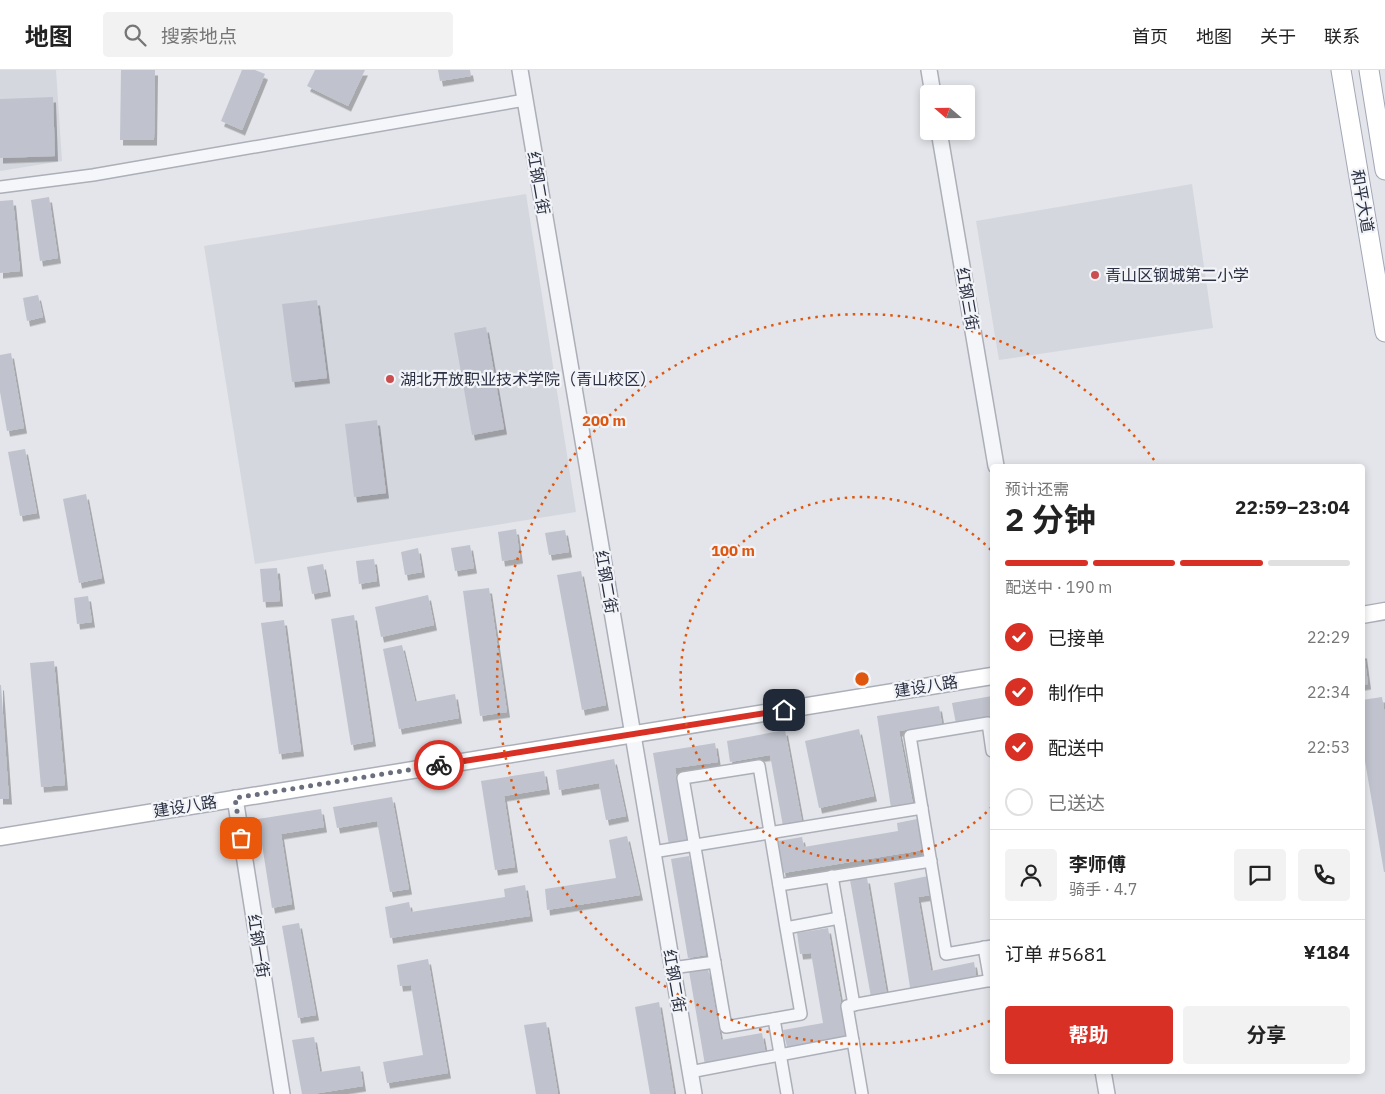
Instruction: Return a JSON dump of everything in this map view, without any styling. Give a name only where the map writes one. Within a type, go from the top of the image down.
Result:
[{"type":"main road","name":"和平大道","points":[[1341,70],[1385,332]]},
{"type":"main road","name":"和平大道","points":[[1369,70],[1385,170]]},
{"type":"main road","points":[[1365,615],[1385,612]]},
{"type":"main road","name":"建设八路","points":[[0,837],[990,676]]},
{"type":"street","name":"红钢二街","points":[[520,70],[694,1094]]},
{"type":"street","points":[[929,70],[932,85]]},
{"type":"street","points":[[0,187],[93,175],[526,100]]},
{"type":"street","name":"红钢三街","points":[[941,140],[996,464]]},
{"type":"street","points":[[990,737],[988,723],[910,736],[946,954],[988,947],[990,970]]},
{"type":"street","points":[[760,766],[801,1014],[726,1027],[695,845],[683,778],[760,766]]},
{"type":"street","name":"红钢一街","points":[[235,798],[282,1094]]},
{"type":"street","points":[[653,852],[922,808]]},
{"type":"street","points":[[779,885],[930,861]]},
{"type":"street","points":[[832,876],[854,1005]]},
{"type":"street","points":[[786,928],[839,918]]},
{"type":"street","points":[[672,968],[715,962]]},
{"type":"street","points":[[862,1094],[847,1006],[990,981]]},
{"type":"street","points":[[774,1019],[787,1094]]},
{"type":"street","points":[[690,1072],[854,1041]]},
{"type":"street","points":[[1104,1074],[1107,1094]]},
{"type":"shaded area","points":[[0,70],[56,70],[62,161],[0,171]]},
{"type":"shaded area","name":"青山区钢城第二小学","points":[[1192,184],[1213,328],[999,360],[976,221]]},
{"type":"shaded area","name":"湖北开放职业技术学院（青山校区）","points":[[526,194],[576,512],[255,564],[204,246]]},
{"type":"building","points":[[121,70],[155,70],[154,140],[120,140]]},
{"type":"building","points":[[242,70],[255,70],[265,74],[242,130],[221,121]]},
{"type":"building","points":[[315,70],[365,70],[348,106],[307,86]]},
{"type":"building","points":[[438,70],[470,70],[471,76],[440,81]]},
{"type":"building","points":[[53,97],[55,156],[0,158],[0,99]]},
{"type":"building","points":[[49,197],[58,258],[40,261],[31,200]]},
{"type":"building","points":[[13,200],[20,271],[0,273],[0,201]]},
{"type":"building","points":[[38,295],[43,317],[27,321],[23,298]]},
{"type":"building","points":[[317,300],[327,378],[292,382],[282,304]]},
{"type":"building","points":[[486,327],[504,429],[472,435],[454,333]]},
{"type":"building","points":[[11,353],[24,428],[7,431],[0,392],[0,355]]},
{"type":"building","points":[[377,420],[386,493],[354,497],[345,424]]},
{"type":"building","points":[[25,449],[37,513],[20,516],[8,452]]},
{"type":"building","points":[[86,494],[102,578],[79,583],[63,499]]},
{"type":"building","points":[[516,529],[520,558],[502,561],[498,532]]},
{"type":"building","points":[[565,530],[569,552],[549,555],[545,533]]},
{"type":"building","points":[[470,545],[474,568],[455,571],[451,548]]},
{"type":"building","points":[[418,548],[422,572],[405,575],[401,552]]},
{"type":"building","points":[[374,559],[377,581],[359,584],[356,561]]},
{"type":"building","points":[[323,564],[328,591],[312,594],[307,567]]},
{"type":"building","points":[[277,568],[280,601],[263,602],[260,569]]},
{"type":"building","points":[[581,571],[606,705],[582,710],[557,575]]},
{"type":"building","points":[[489,588],[507,712],[480,716],[463,591]]},
{"type":"building","points":[[428,595],[434,625],[381,637],[375,607]]},
{"type":"building","points":[[88,596],[92,622],[77,624],[74,598]]},
{"type":"building","points":[[354,615],[373,741],[351,745],[331,619]]},
{"type":"building","points":[[284,620],[301,751],[279,754],[261,623]]},
{"type":"building","points":[[402,645],[415,701],[408,703],[455,694],[459,718],[399,729],[383,649]]},
{"type":"building","points":[[54,661],[65,785],[41,787],[30,663]]},
{"type":"building","points":[[1365,661],[1368,684],[1365,684]]},
{"type":"building","points":[[1,685],[9,799],[0,799]]},
{"type":"building","points":[[990,696],[990,717],[956,724],[952,703]]},
{"type":"building","points":[[1382,697],[1385,715],[1385,872],[1365,761],[1365,700]]},
{"type":"building","points":[[939,706],[942,724],[899,731],[913,804],[891,808],[877,716]]},
{"type":"building","points":[[859,729],[874,796],[819,808],[805,741]]},
{"type":"building","points":[[785,730],[802,822],[783,826],[770,755],[730,762],[727,741]]},
{"type":"building","points":[[715,743],[718,762],[675,768],[688,841],[669,845],[653,753]]},
{"type":"building","points":[[614,759],[626,816],[606,820],[599,783],[559,790],[556,770]]},
{"type":"building","points":[[544,771],[547,789],[504,796],[515,867],[495,870],[481,781]]},
{"type":"building","points":[[392,797],[409,889],[390,892],[377,821],[337,828],[333,807]]},
{"type":"building","points":[[321,809],[324,827],[281,834],[292,904],[272,908],[258,819]]},
{"type":"building","points":[[917,819],[923,850],[783,873],[778,841],[802,837],[804,847],[898,831],[897,823]]},
{"type":"building","points":[[627,836],[640,895],[547,910],[545,889],[616,878],[609,840]]},
{"type":"building","points":[[689,856],[706,955],[688,958],[671,859]]},
{"type":"building","points":[[928,876],[931,895],[918,897],[931,971],[974,962],[977,981],[911,994],[894,883]]},
{"type":"building","points":[[867,878],[887,995],[871,997],[850,880]]},
{"type":"building","points":[[525,885],[530,916],[390,938],[385,907],[409,902],[411,912],[505,897],[504,889]]},
{"type":"building","points":[[299,923],[316,1015],[298,1018],[282,926]]},
{"type":"building","points":[[828,928],[848,1042],[788,1051],[783,1030],[823,1023],[811,953],[800,954],[797,933]]},
{"type":"building","points":[[428,959],[448,1073],[387,1083],[383,1062],[423,1055],[411,985],[400,986],[397,965]]},
{"type":"building","points":[[708,968],[721,1040],[762,1033],[766,1055],[705,1065],[689,971]]},
{"type":"building","points":[[659,1002],[674,1094],[650,1094],[635,1007]]},
{"type":"building","points":[[546,1022],[558,1094],[536,1094],[524,1025]]},
{"type":"building","points":[[314,1037],[320,1072],[360,1066],[363,1086],[302,1094],[292,1040]]},
{"type":"way so far","points":[[241,838],[235,798],[439,765]]},
{"type":"place","name":"青山区钢城第二小学","points":[[1095,275]]},
{"type":"place","name":"湖北开放职业技术学院（青山校区）","points":[[390,379]]},
{"type":"route","points":[[439,765],[784,710]]}]
